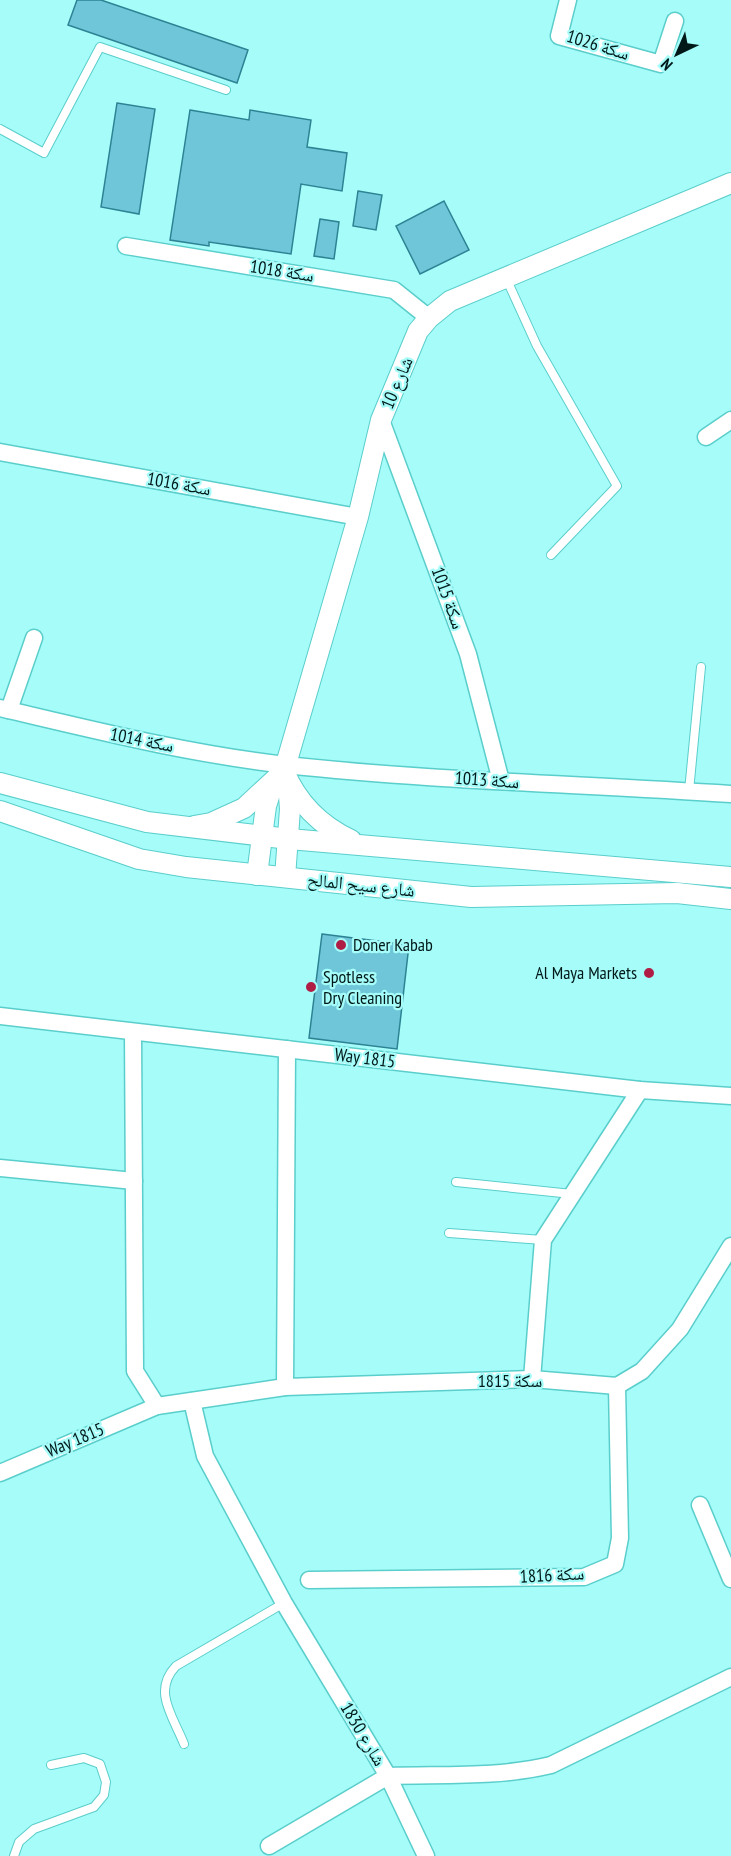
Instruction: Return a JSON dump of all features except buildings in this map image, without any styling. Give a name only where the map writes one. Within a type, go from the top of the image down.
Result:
[{"type":"street","name":"سكة 1026","points":[[568,0],[559,36],[661,64],[675,21]]},
{"type":"street","name":"شارع 10","points":[[257,875],[269,792],[283,774],[358,517],[381,420],[418,331],[429,318],[450,301],[731,183]]},
{"type":"street","name":"سكة 1018","points":[[126,246],[394,290],[429,318]]},
{"type":"street","name":"سكة 1015","points":[[381,420],[468,654],[501,781]]},
{"type":"street","points":[[706,437],[731,420]]},
{"type":"street","name":"سكة 1016","points":[[0,452],[358,517]]},
{"type":"street","points":[[4,709],[34,638]]},
{"type":"street","name":"سكة 1014","points":[[4,709],[283,774]]},
{"type":"street","name":"سكة 1013","points":[[283,774],[501,781],[731,794]]},
{"type":"street","points":[[194,826],[211,823],[244,808],[283,774]]},
{"type":"street","points":[[283,774],[289,839],[285,878]]},
{"type":"street","points":[[283,774],[316,819],[330,830],[362,845]]},
{"type":"street","points":[[0,783],[147,822],[289,839],[731,877]]},
{"type":"street","name":"شارع سيح المالح","points":[[0,811],[139,859],[257,875],[471,897],[677,893],[731,899]]},
{"type":"street","name":"Way 1815","points":[[0,1016],[640,1090],[731,1096]]},
{"type":"street","points":[[133,1032],[135,1371],[157,1406]]},
{"type":"street","points":[[285,1387],[287,1049]]},
{"type":"street","points":[[532,1379],[543,1240],[640,1090]]},
{"type":"street","points":[[0,1168],[134,1180]]},
{"type":"street","points":[[617,1386],[642,1371],[680,1329],[731,1246]]},
{"type":"street","name":"سكة 1815","points":[[222,1397],[285,1387],[532,1379],[617,1386]]},
{"type":"street","name":"سكة 1816","points":[[309,1580],[584,1577],[615,1564],[620,1538],[617,1386]]},
{"type":"street","name":"Way 1815","points":[[0,1473],[157,1406],[222,1397]]},
{"type":"street","name":"1830 شارع","points":[[192,1401],[205,1456],[284,1603],[388,1776],[483,1775],[523,1772],[551,1765],[731,1677]]},
{"type":"street","points":[[700,1505],[731,1579]]},
{"type":"street","points":[[269,1846],[388,1776],[426,1856]]},
{"type":"lane","points":[[0,129],[44,153],[100,47],[226,90]]},
{"type":"lane","points":[[506,277],[537,346],[617,486],[551,555]]},
{"type":"lane","points":[[689,791],[701,667]]},
{"type":"lane","points":[[456,1182],[572,1195]]},
{"type":"lane","points":[[448,1233],[543,1240]]},
{"type":"lane","points":[[184,1744],[164,1694],[164,1682],[168,1675],[176,1666],[284,1603]]},
{"type":"lane","points":[[14,1856],[19,1842],[34,1829],[94,1807],[104,1795],[106,1782],[100,1764],[84,1758],[51,1765]]},
{"type":"place","name":"Doner Kabab","points":[[341,945]]},
{"type":"place","name":"Al Maya Markets","points":[[649,973]]},
{"type":"place","name":"Spotless Dry Cleaning","points":[[311,987]]}]
